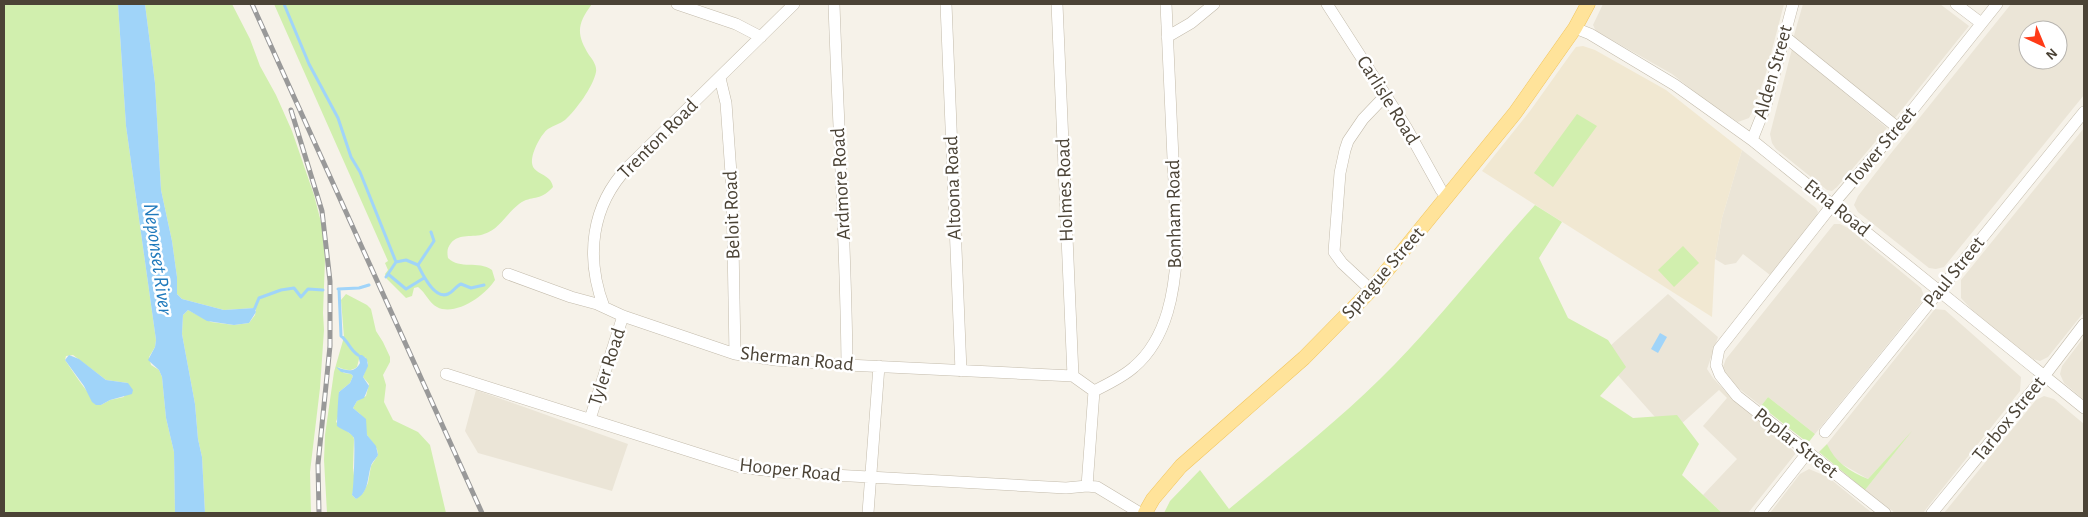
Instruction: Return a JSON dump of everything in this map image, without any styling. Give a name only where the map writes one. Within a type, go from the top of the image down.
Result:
[{"type":"main road","name":"Sprague Street","points":[[1145,513],[1153,499],[1181,466],[1304,358],[1371,290],[1515,113],[1575,28],[1588,4]]},
{"type":"street","points":[[677,4],[736,24],[761,37]]},
{"type":"street","name":"Trenton Road","points":[[604,307],[595,275],[593,247],[596,222],[606,197],[628,167],[794,4]]},
{"type":"street","name":"Ardmore Road","points":[[834,4],[846,270],[847,365]]},
{"type":"street","name":"Altoona Road","points":[[946,4],[960,371]]},
{"type":"street","name":"Holmes Road","points":[[1057,4],[1073,376]]},
{"type":"street","name":"Bonham Road","points":[[1094,391],[1128,372],[1142,360],[1157,337],[1169,308],[1175,276],[1177,247],[1166,4]]},
{"type":"street","points":[[1167,37],[1191,22],[1214,4]]},
{"type":"street","name":"Carlisle Road","points":[[1327,4],[1406,127],[1447,198]]},
{"type":"street","name":"Alden Street","points":[[1752,140],[1766,105],[1793,4]]},
{"type":"street","points":[[1956,4],[1981,23]]},
{"type":"street","name":"Tower Street","points":[[1716,365],[1719,349],[1833,204],[1898,128],[1997,4]]},
{"type":"street","name":"Etna Road","points":[[1575,28],[1590,34],[1675,85],[1752,140],[2084,408]]},
{"type":"street","points":[[1784,36],[1898,128]]},
{"type":"street","name":"Beloit Road","points":[[720,78],[726,103],[732,188],[736,354]]},
{"type":"street","points":[[1371,290],[1342,263],[1334,252],[1340,173],[1345,150],[1348,141],[1363,119],[1385,96]]},
{"type":"street","name":"Paul Street","points":[[1825,432],[2084,112]]},
{"type":"street","name":"Sherman Road","points":[[508,274],[604,307],[623,316],[736,354],[774,360],[847,365],[1073,376]]},
{"type":"street","name":"Tyler Road","points":[[590,418],[623,316]]},
{"type":"street","name":"Tarbox Street","points":[[1932,513],[2045,375],[2084,324]]},
{"type":"street","name":"Poplar Street","points":[[1716,365],[1720,375],[1737,396],[1885,513]]},
{"type":"street","points":[[868,513],[879,366]]},
{"type":"street","name":"Hooper Road","points":[[446,374],[740,467],[871,477],[1066,488],[1086,486],[1102,490],[1140,513]]},
{"type":"street","points":[[1073,376],[1094,391],[1086,486]]},
{"type":"street","points":[[1760,513],[1808,452]]},
{"type":"shaded area","points":[[1603,4],[1784,4],[1766,73],[1749,118],[1738,122],[1710,104],[1672,74],[1596,31],[1593,25]]},
{"type":"shaded area","points":[[1803,4],[1940,4],[1969,26],[1895,118],[1793,39]]},
{"type":"shaded area","points":[[2011,4],[2084,4],[2084,95],[1944,267],[1929,268],[1858,212],[1854,205],[1858,196]]},
{"type":"shaded area","points":[[1583,46],[1595,50],[1666,90],[1742,150],[1722,218],[1715,259],[1712,317],[1482,171],[1530,111],[1576,47]]},
{"type":"shaded area","points":[[1792,49],[1887,128],[1832,191],[1827,190],[1776,149],[1772,143],[1770,134]]},
{"type":"shaded area","points":[[2084,128],[2084,312],[2048,357],[2040,361],[2029,358],[1972,310],[1961,298],[1961,280]]},
{"type":"shaded area","points":[[1742,150],[1816,208],[1818,212],[1815,219],[1770,275],[1743,254],[1736,263],[1725,265],[1715,259],[1722,218]]},
{"type":"shaded area","points":[[1834,224],[1840,224],[1848,228],[1921,288],[1925,298],[1815,434],[1768,397],[1761,406],[1728,380],[1723,367],[1726,359]]},
{"type":"shaded area","points":[[1668,294],[1718,337],[1707,369],[1713,378],[1725,391],[1796,453],[1748,513],[1722,513],[1703,495],[1737,459],[1703,426],[1727,398],[1719,390],[1670,434],[1600,355]]},
{"type":"shaded area","points":[[1935,309],[1945,310],[2021,377],[2020,391],[1923,513],[1895,513],[1865,490],[1906,438],[1868,479],[1840,463],[1832,456],[1827,444]]},
{"type":"shaded area","points":[[2084,337],[2084,400],[2064,383],[2060,374],[2062,366]]},
{"type":"shaded area","points":[[476,390],[628,444],[612,491],[478,453],[465,431]]},
{"type":"shaded area","points":[[2044,396],[2054,399],[2084,424],[2084,513],[1944,513],[2036,400]]},
{"type":"shaded area","points":[[1809,469],[1828,477],[1872,513],[1770,513],[1800,474]]},
{"type":"green space","points":[[4,4],[118,4],[126,126],[156,340],[155,347],[149,357],[151,365],[159,370],[162,377],[166,418],[174,452],[175,513],[4,513]],"holes":[[[73,355],[106,380],[128,383],[124,397],[110,400],[101,405],[77,378],[65,360],[66,356]]]},
{"type":"green space","points":[[145,4],[232,4],[292,131],[314,195],[322,226],[325,260],[324,330],[320,388],[310,472],[311,513],[205,513],[202,457],[198,439],[195,404],[182,334],[183,315],[188,310],[211,322],[234,325],[249,323],[256,310],[254,308],[224,310],[182,299],[177,294],[177,277],[172,241],[161,190],[155,83]]},
{"type":"green space","points":[[274,4],[592,4],[583,17],[580,35],[595,65],[596,72],[594,78],[584,98],[569,116],[542,135],[533,154],[533,167],[552,182],[553,187],[539,197],[528,199],[519,204],[499,225],[489,232],[454,240],[447,252],[448,258],[458,264],[487,267],[492,270],[495,280],[477,298],[461,307],[444,309],[434,305],[418,287],[414,288],[412,296],[406,298],[387,279],[385,274],[388,270],[385,263],[388,261]]},
{"type":"green space","points":[[1577,114],[1597,126],[1553,187],[1534,173]]},
{"type":"green space","points":[[1535,205],[1562,222],[1539,258],[1568,318],[1608,340],[1626,367],[1600,396],[1633,418],[1677,415],[1699,444],[1682,475],[1722,513],[1164,513],[1170,501],[1200,470],[1229,509],[1293,456],[1376,384],[1431,325]]},
{"type":"green space","points":[[1683,246],[1699,263],[1674,287],[1658,270]]},
{"type":"green space","points":[[346,294],[371,309],[376,331],[390,357],[390,362],[383,375],[386,385],[384,402],[393,420],[418,432],[430,445],[446,513],[327,513],[324,460],[325,435],[334,372],[344,337],[341,300]],"holes":[[[365,357],[368,363],[363,377],[369,384],[366,396],[357,401],[353,408],[360,414],[367,435],[377,449],[378,455],[371,466],[368,483],[363,493],[356,499],[352,495],[355,483],[353,468],[354,439],[336,422],[339,413],[339,392],[350,383],[353,376],[344,373],[338,367],[352,370],[357,367],[359,359]]]},
{"type":"green space","points":[[1768,397],[1815,434],[1808,443],[1761,406]]},
{"type":"green space","points":[[1912,431],[1865,490],[1819,452],[1827,444],[1838,461],[1855,473],[1868,479]]},
{"type":"water","name":"Neponset River","points":[[118,4],[145,4],[155,83],[161,190],[172,241],[177,277],[177,294],[182,299],[224,310],[254,308],[256,312],[249,323],[234,325],[207,321],[188,310],[183,315],[182,334],[195,404],[198,439],[202,457],[205,513],[175,513],[174,452],[166,418],[162,377],[159,370],[148,360],[155,347],[156,340],[126,126]]},
{"type":"water","points":[[1660,333],[1667,337],[1658,353],[1651,349]]},
{"type":"water","points":[[69,355],[79,359],[106,380],[128,383],[133,390],[132,394],[96,405],[92,402],[84,386],[65,360]]},
{"type":"water","points":[[358,355],[362,355],[367,359],[368,366],[363,377],[369,386],[364,398],[357,401],[353,408],[366,419],[367,435],[376,446],[378,455],[372,465],[363,493],[356,499],[352,495],[354,438],[337,426],[339,392],[350,383],[353,376],[341,372],[336,367],[350,370],[355,369],[360,363]]},
{"type":"waterway","points":[[284,4],[309,64],[338,118],[351,157],[360,172],[396,262]]},
{"type":"waterway","points":[[418,265],[434,241],[431,232]]},
{"type":"waterway","points":[[388,274],[396,262],[406,260],[418,265],[433,290],[443,295],[450,293],[461,284],[471,288],[484,285]]},
{"type":"waterway","points":[[386,277],[388,274],[406,289],[424,278]]},
{"type":"waterway","points":[[338,289],[359,288],[369,285]]},
{"type":"waterway","points":[[254,310],[259,298],[281,290],[294,288],[301,297],[308,289],[323,290]]},
{"type":"waterway","points":[[339,289],[341,336],[358,355]]},
{"type":"railway","points":[[252,4],[482,513]]},
{"type":"railway","points":[[291,110],[322,211],[330,281],[330,346],[318,464],[319,513]]}]
